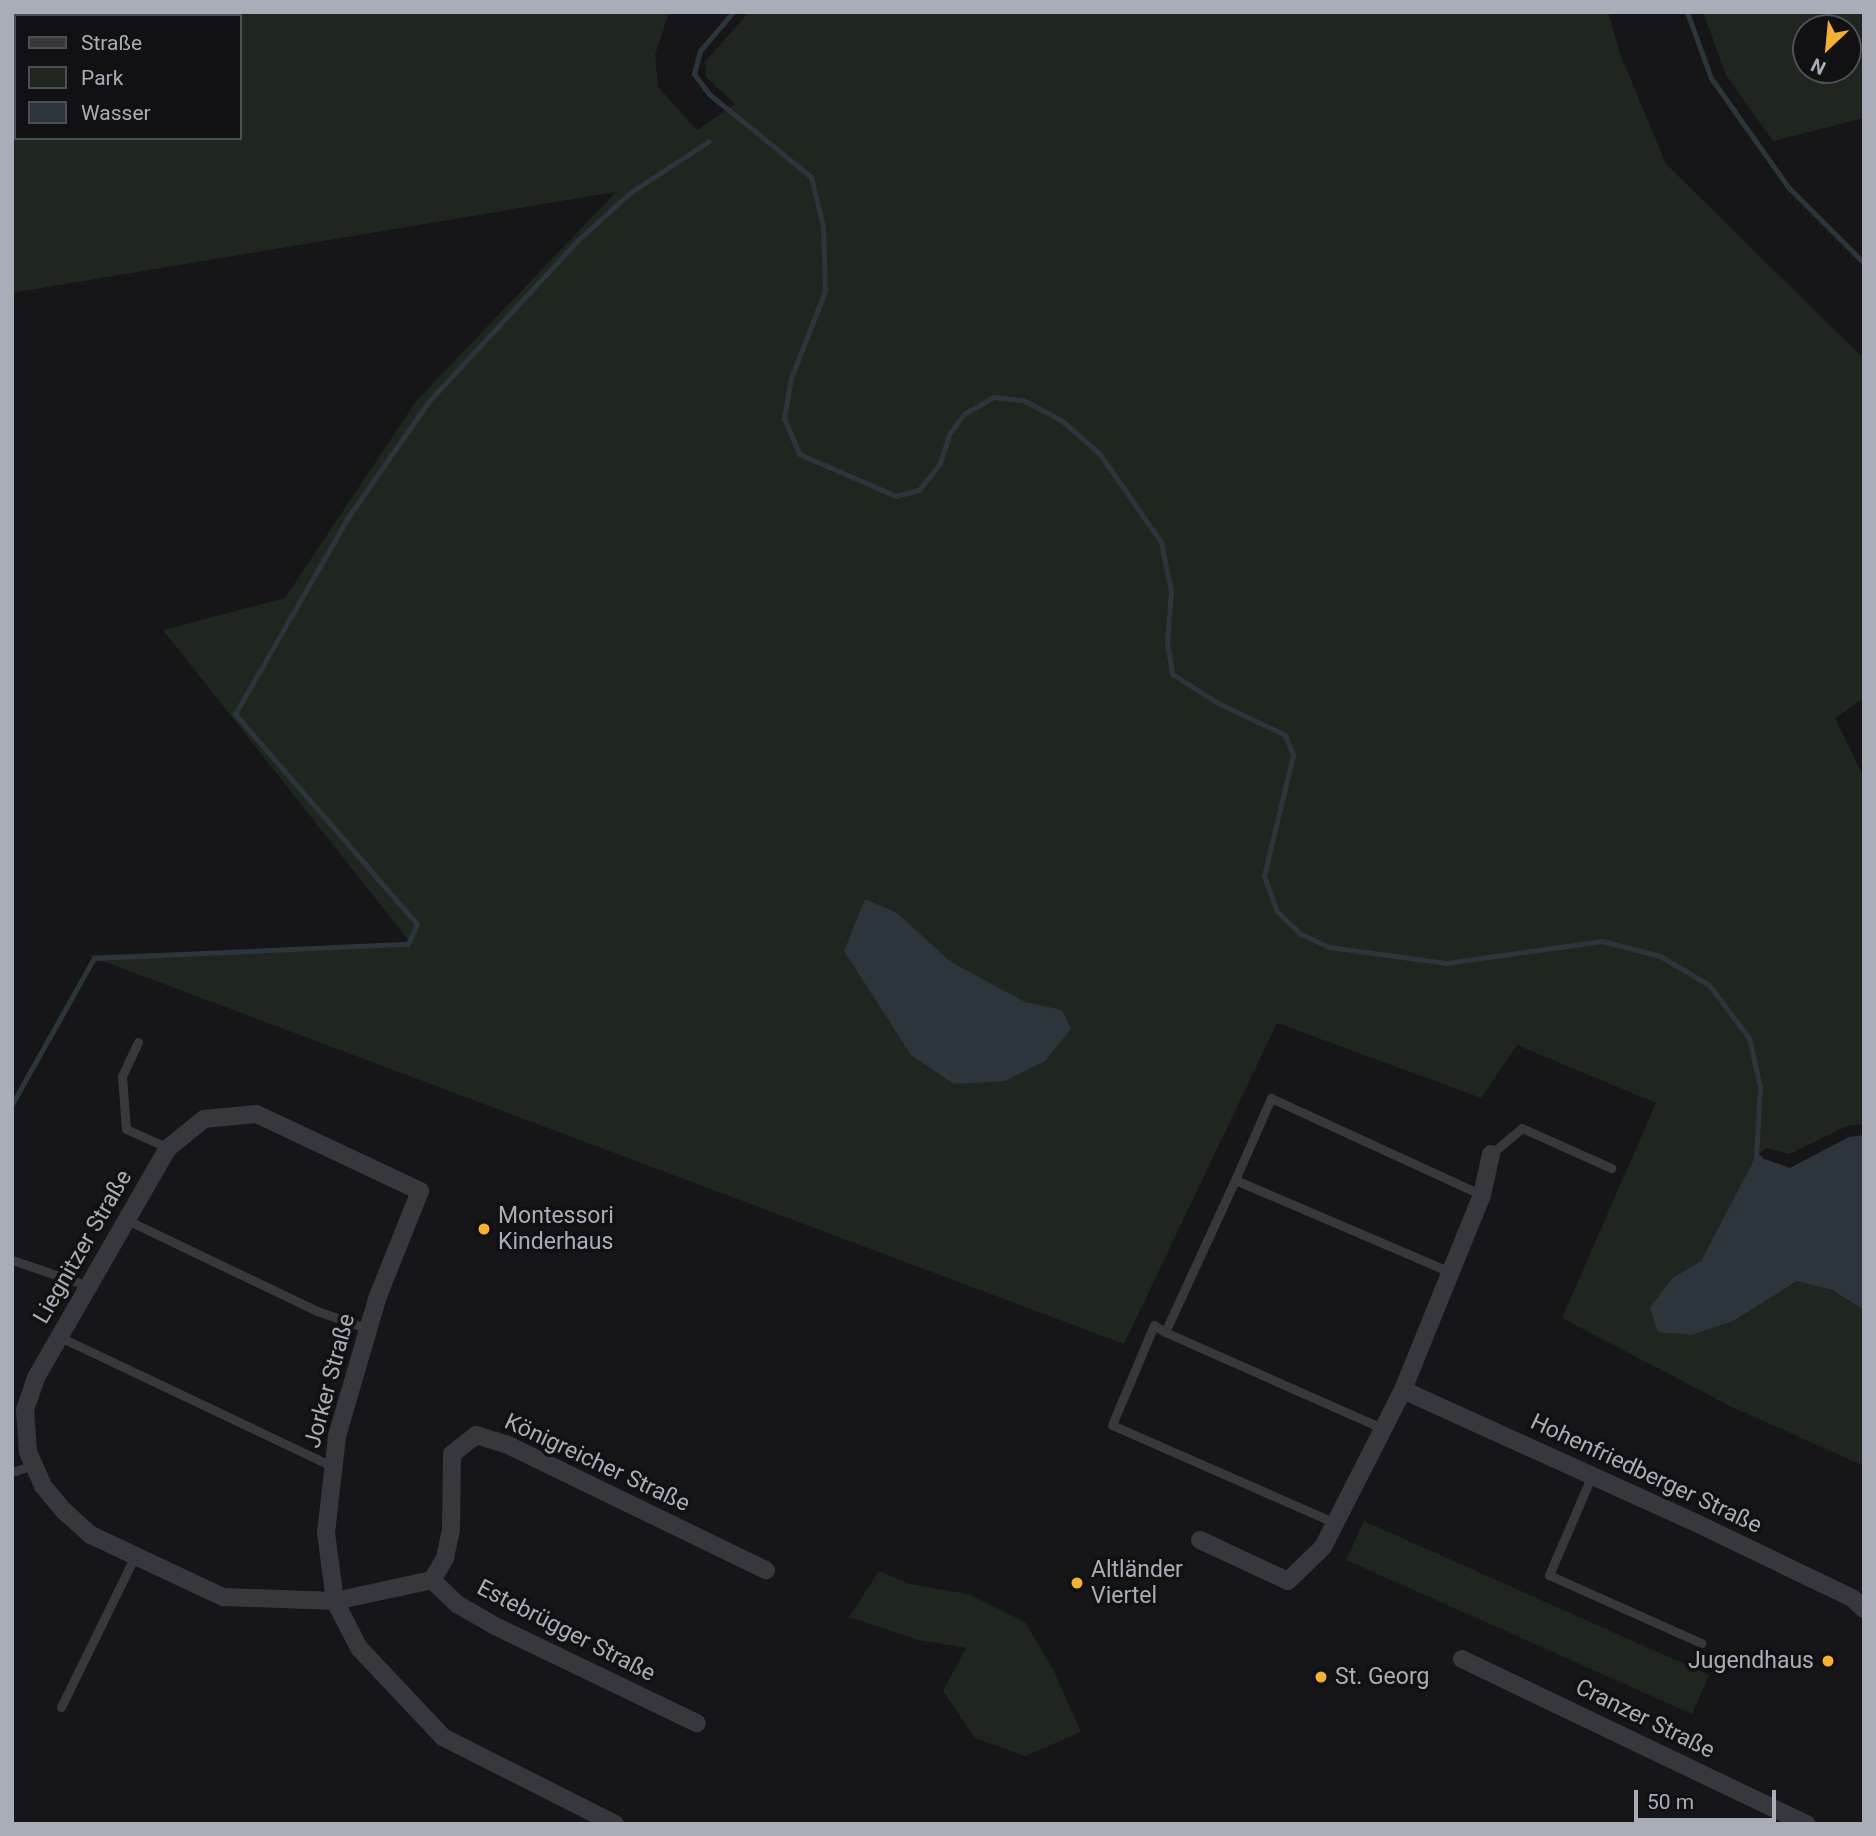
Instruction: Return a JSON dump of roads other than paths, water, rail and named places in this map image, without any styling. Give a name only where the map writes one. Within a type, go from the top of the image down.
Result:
[{"type":"street","name":"Liegnitzer Straße","points":[[335,1601],[223,1597],[91,1535],[50,1494],[33,1465],[28,1452],[25,1410],[60,1337],[168,1148],[204,1119],[256,1114],[420,1191]]},
{"type":"street","points":[[1200,1540],[1288,1581],[1323,1547],[1403,1390],[1482,1195],[1491,1154]]},
{"type":"street","name":"Jorker Straße","points":[[420,1191],[369,1329],[337,1436],[326,1533],[335,1601],[359,1648],[443,1737],[615,1824]]},
{"type":"street","name":"Hohenfriedberger Straße","points":[[1403,1390],[1852,1598],[1864,1609]]},
{"type":"street","name":"Königreicher Straße","points":[[432,1580],[445,1558],[451,1530],[453,1454],[476,1435],[506,1444],[765,1570]]},
{"type":"street","points":[[335,1601],[432,1580]]},
{"type":"street","name":"Estebrügger Straße","points":[[432,1580],[457,1604],[495,1626],[697,1723]]},
{"type":"street","name":"Cranzer Straße","points":[[1462,1659],[1807,1824]]},
{"type":"lane","points":[[138,1042],[122,1076],[126,1129],[168,1148]]},
{"type":"lane","points":[[1165,1332],[1271,1098],[1482,1195]]},
{"type":"lane","points":[[1491,1154],[1522,1128],[1611,1168]]},
{"type":"lane","points":[[1235,1180],[1450,1272]]},
{"type":"lane","points":[[127,1220],[317,1311],[369,1329]]},
{"type":"lane","points":[[12,1260],[89,1286]]},
{"type":"lane","points":[[1335,1523],[1112,1425],[1154,1325],[1384,1429]]},
{"type":"lane","points":[[60,1337],[334,1467]]},
{"type":"lane","points":[[12,1472],[33,1465]]},
{"type":"lane","points":[[1591,1475],[1549,1575],[1701,1643]]},
{"type":"lane","points":[[61,1707],[135,1556]]},
{"type":"water","points":[[865,899],[897,913],[951,962],[1025,1002],[1062,1010],[1071,1029],[1045,1061],[1005,1081],[954,1084],[911,1055],[844,951]]},
{"type":"water","points":[[1864,1135],[1864,1310],[1832,1290],[1797,1281],[1735,1320],[1692,1335],[1658,1332],[1650,1308],[1672,1278],[1701,1261],[1756,1156],[1790,1168],[1849,1137]]},
{"type":"waterway","points":[[733,12],[700,51],[694,74],[709,94],[811,177],[823,226],[825,291],[791,378],[784,418],[799,454],[896,496],[919,490],[940,463],[950,433],[964,414],[993,397],[1023,400],[1061,420],[1099,453],[1161,542],[1171,591],[1167,642],[1172,674],[1218,703],[1285,735],[1293,755],[1264,876],[1277,911],[1301,934],[1329,947],[1446,963],[1602,941],[1660,956],[1709,985],[1749,1038],[1760,1087],[1756,1156],[1760,1158]]},
{"type":"waterway","points":[[1687,12],[1711,78],[1789,188],[1864,263]]},
{"type":"waterway","points":[[12,1104],[94,958],[408,944],[417,924],[235,714],[349,516],[429,401],[577,241],[631,192],[709,141]]},
{"type":"place","name":"Montessori Kinderhaus","points":[[484,1229]]},
{"type":"place","name":"Altländer Viertel","points":[[1077,1583]]},
{"type":"place","name":"Jugendhaus","points":[[1828,1661]]},
{"type":"place","name":"St. Georg","points":[[1321,1677]]}]
